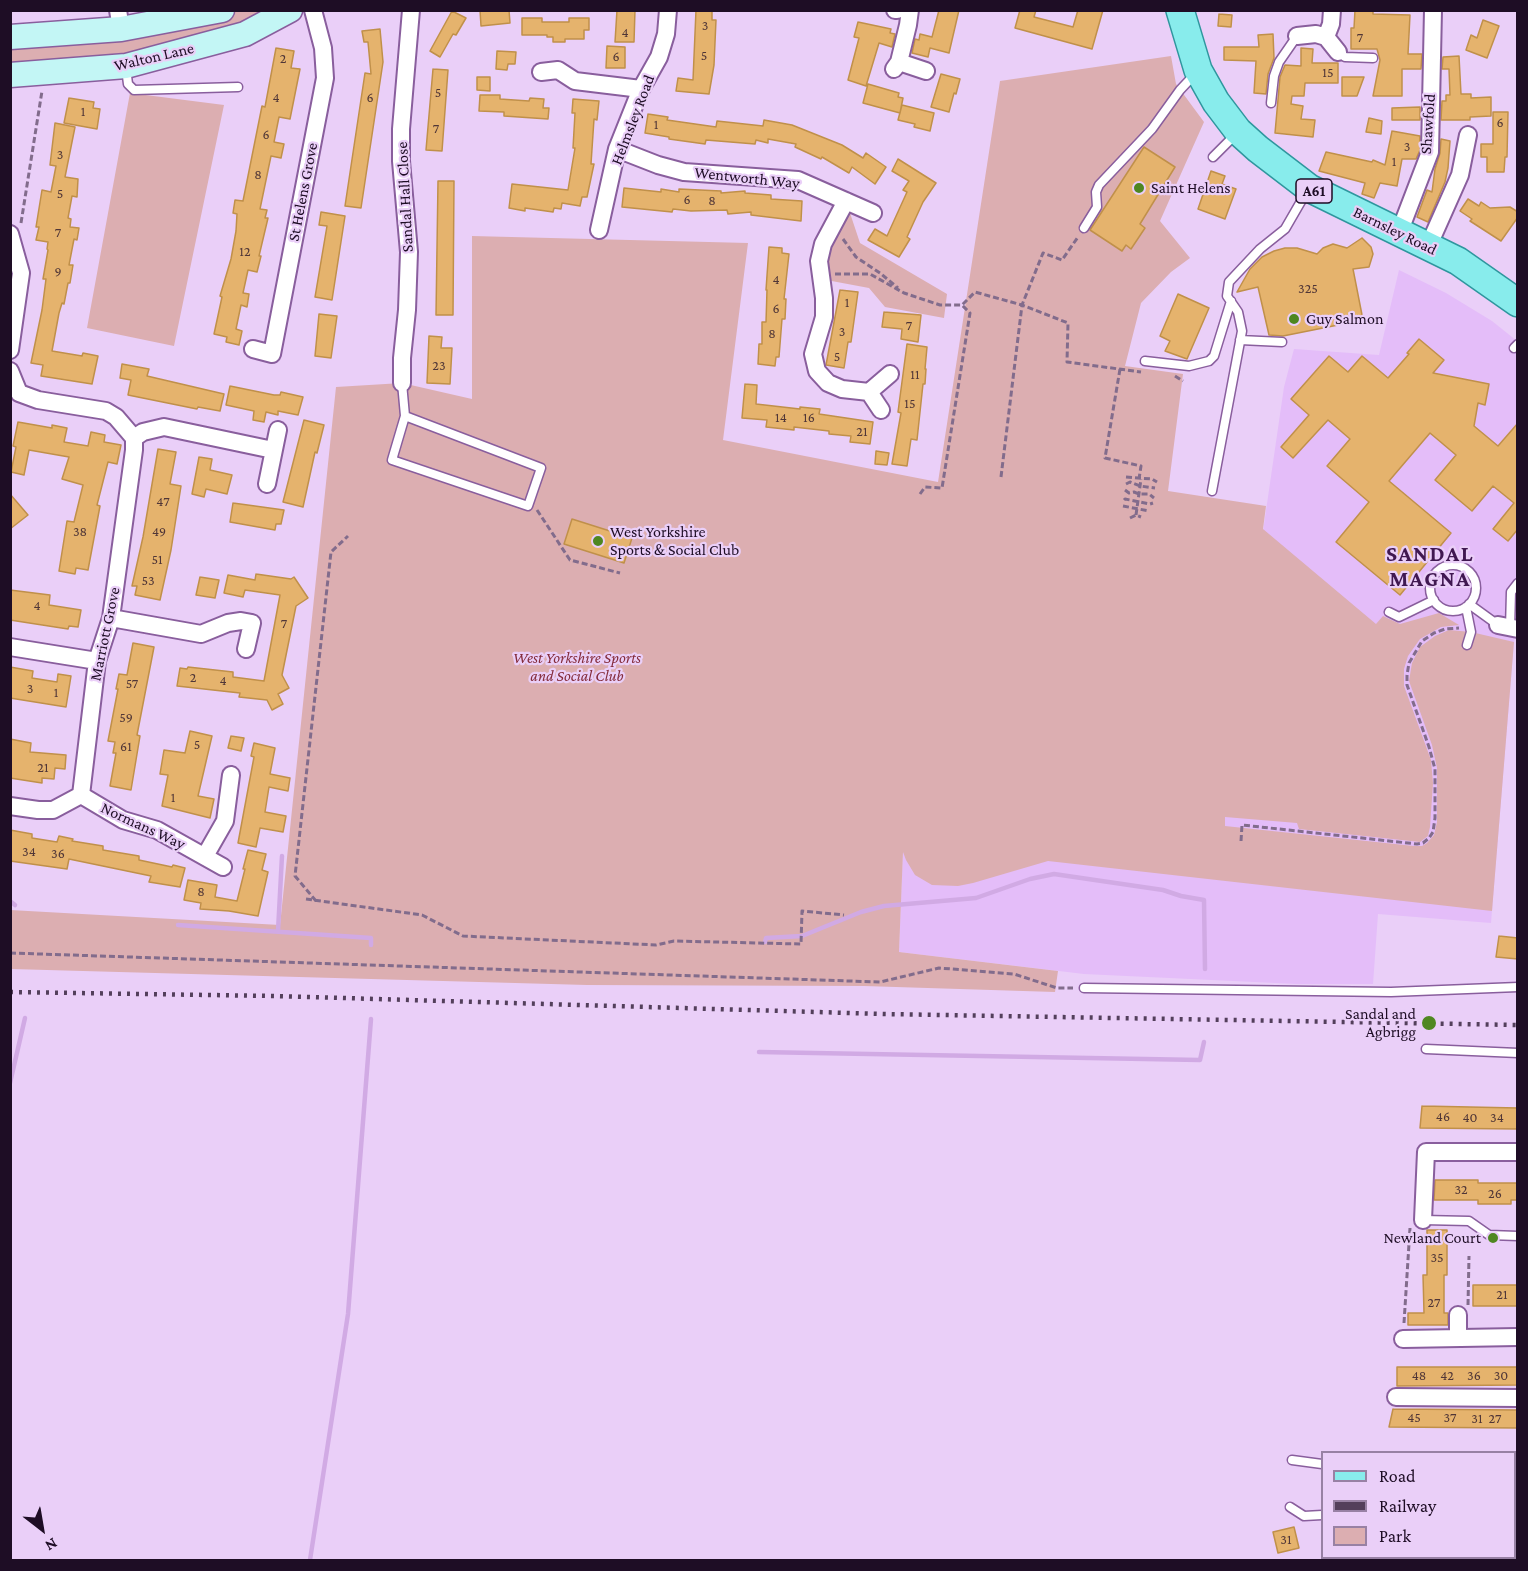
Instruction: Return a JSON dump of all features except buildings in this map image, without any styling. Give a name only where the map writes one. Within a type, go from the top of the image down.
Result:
[{"type":"main road","name":"Barnsley Road","points":[[1180,10],[1198,70],[1216,102],[1238,131],[1258,149],[1309,188],[1458,261],[1518,303]]},
{"type":"street","name":"Walton Lane","points":[[10,37],[120,20],[222,10]]},
{"type":"street","name":"Walton Lane","points":[[10,75],[126,66],[245,34],[290,10]]},
{"type":"street","name":"St Helens Grove","points":[[253,349],[272,354],[325,78],[323,48],[313,10]]},
{"type":"street","name":"Sandal Hall Close","points":[[402,383],[409,252],[401,161],[401,129],[411,10]]},
{"type":"street","name":"Helmsley Road","points":[[599,230],[618,149],[641,89],[659,57],[666,34],[668,10]]},
{"type":"street","points":[[910,10],[897,65],[926,71]]},
{"type":"street","points":[[1326,37],[1331,24],[1332,10]]},
{"type":"street","name":"Shawfold","points":[[1399,233],[1430,152],[1433,10]]},
{"type":"street","points":[[120,20],[126,66]]},
{"type":"street","points":[[1297,36],[1307,33],[1326,37],[1338,52]]},
{"type":"street","points":[[542,72],[558,70],[575,81],[641,89]]},
{"type":"street","points":[[1428,247],[1460,175],[1468,135]]},
{"type":"street","name":"Wentworth Way","points":[[618,149],[658,165],[684,172],[798,180],[873,213]]},
{"type":"street","points":[[846,201],[823,244],[819,261],[824,317],[813,354],[817,370],[828,382],[842,389],[869,392],[890,374]]},
{"type":"street","points":[[10,350],[21,273],[15,231]]},
{"type":"street","points":[[10,371],[15,397],[106,411],[116,417],[134,438],[143,432],[164,427],[273,450]]},
{"type":"street","points":[[869,392],[881,410]]},
{"type":"street","points":[[267,484],[278,430]]},
{"type":"street","name":"Marriott Grove","points":[[81,795],[97,661],[111,618],[134,438]]},
{"type":"street","points":[[111,618],[201,634],[228,623],[241,621],[252,623],[246,649]]},
{"type":"street","points":[[10,646],[97,661]]},
{"type":"street","name":"Normans Way","points":[[205,856],[225,821],[231,774]]},
{"type":"street","points":[[10,806],[53,810],[81,795]]},
{"type":"street","name":"Normans Way","points":[[81,795],[123,820],[157,830],[223,867]]},
{"type":"street","points":[[1423,1220],[1426,1152],[1518,1152]]},
{"type":"street","points":[[1458,1315],[1458,1338]]},
{"type":"street","points":[[1403,1339],[1518,1338]]},
{"type":"street","points":[[1396,1398],[1518,1398]]},
{"type":"lane","points":[[1272,103],[1274,76],[1279,62],[1297,36]]},
{"type":"lane","points":[[1338,52],[1345,57],[1373,58]]},
{"type":"lane","points":[[126,66],[128,84],[134,90],[238,87]]},
{"type":"lane","points":[[1084,228],[1097,207],[1096,192],[1099,185],[1152,129],[1180,90],[1198,70]]},
{"type":"lane","points":[[1213,157],[1238,131]]},
{"type":"lane","points":[[1212,491],[1242,331],[1238,312],[1227,296],[1229,282],[1260,249],[1285,229],[1309,188]]},
{"type":"lane","points":[[1145,361],[1189,366],[1209,361],[1214,356],[1231,301]]},
{"type":"lane","points":[[1240,340],[1282,342]]},
{"type":"lane","points":[[402,383],[405,416],[392,460],[528,506],[541,468],[405,416]]},
{"type":"lane","points":[[1451,565],[1466,569],[1475,582],[1474,597],[1468,605],[1452,611],[1438,606],[1430,593],[1432,578],[1437,572],[1451,565]]},
{"type":"lane","points":[[1468,605],[1508,627],[1511,592],[1518,583]]},
{"type":"lane","points":[[1389,612],[1399,617],[1434,600]]},
{"type":"lane","points":[[1467,645],[1470,628],[1468,605]]},
{"type":"lane","points":[[1084,988],[1391,992],[1518,987]]},
{"type":"lane","points":[[1426,1049],[1518,1053]]},
{"type":"lane","points":[[1423,1220],[1469,1221],[1489,1235],[1518,1236]]},
{"type":"lane","points":[[1292,1461],[1321,1464]]},
{"type":"lane","points":[[1290,1508],[1304,1516],[1321,1515]]},
{"type":"path","points":[[15,231],[45,73]]},
{"type":"path","points":[[833,223],[856,257],[904,292]]},
{"type":"path","points":[[1001,477],[1022,305],[1043,253],[1062,260],[1084,228]]},
{"type":"path","points":[[820,272],[870,274],[904,292],[940,305],[962,305],[975,292],[1022,305],[1068,323],[1067,362],[1142,372]]},
{"type":"path","points":[[920,494],[925,486],[942,488],[970,313],[962,305]]},
{"type":"path","points":[[1120,369],[1105,458],[1141,466],[1136,515]]},
{"type":"path","points":[[1164,375],[1175,376],[1183,381]]},
{"type":"path","points":[[1126,477],[1140,479],[1153,486]]},
{"type":"path","points":[[1126,484],[1130,482],[1140,486],[1153,486]]},
{"type":"path","points":[[1139,495],[1153,486]]},
{"type":"path","points":[[1126,499],[1151,502],[1153,486]]},
{"type":"path","points":[[1125,490],[1139,495]]},
{"type":"path","points":[[530,500],[570,560],[620,573]]},
{"type":"path","points":[[1125,506],[1149,511]]},
{"type":"path","points":[[1130,518],[1136,515],[1141,517]]},
{"type":"path","points":[[316,901],[295,876],[331,552],[348,536]]},
{"type":"path","points":[[1241,841],[1242,825],[1417,844],[1429,838],[1433,832],[1435,818],[1435,769],[1430,747],[1407,685],[1409,663],[1422,641],[1434,633],[1445,629],[1470,628]]},
{"type":"path","points":[[306,899],[422,915],[463,936],[657,945],[674,941],[801,944],[802,911],[844,915]]},
{"type":"path","points":[[10,953],[880,982],[939,968],[1014,974],[1057,987],[1084,988]]},
{"type":"path","points":[[1403,1339],[1410,1225],[1423,1220]]},
{"type":"path","points":[[1458,1315],[1468,1315],[1469,1256]]},
{"type":"shaded area","points":[[1399,270],[1446,293],[1492,321],[1517,341],[1517,617],[1491,923],[1378,914],[1373,984],[1297,984],[1084,974],[899,952],[903,848],[1261,545],[1284,387],[1294,349],[1379,355]]},
{"type":"green space","points":[[222,11],[290,11],[245,34],[11,75],[10,37]]},
{"type":"green space","name":"West Yorkshire Sports and Social Club","points":[[1171,56],[1176,84],[1204,122],[1160,221],[1190,258],[1171,272],[1141,303],[1125,366],[1183,374],[1168,491],[1266,506],[1263,529],[1376,624],[1383,616],[1400,624],[1439,613],[1459,625],[1441,627],[1420,639],[1408,656],[1404,669],[1404,686],[1431,760],[1433,783],[1428,836],[1420,842],[1299,829],[1297,823],[1225,817],[1225,826],[1414,846],[1427,843],[1434,835],[1437,822],[1437,768],[1432,745],[1409,681],[1412,663],[1420,647],[1435,636],[1449,630],[1471,632],[1514,642],[1492,911],[1048,861],[973,883],[958,886],[932,885],[915,875],[903,852],[899,952],[1058,971],[1055,992],[864,986],[587,985],[11,969],[10,910],[280,925],[336,387],[402,383],[472,399],[472,236],[748,243],[723,440],[938,482],[1000,81]]},
{"type":"green space","points":[[130,93],[224,105],[174,346],[87,328]]},
{"type":"green space","points":[[846,201],[860,243],[947,294],[944,318],[885,307],[869,288],[821,279],[823,244]]},
{"type":"green space","points":[[1517,1529],[1517,1560],[1392,1560],[1516,1559]]},
{"type":"waterway","points":[[278,931],[282,856]]},
{"type":"waterway","points":[[765,942],[766,938],[802,936],[861,912],[884,906],[976,898],[1030,879],[1054,874],[1163,890],[1204,900],[1205,969]]},
{"type":"waterway","points":[[10,901],[15,905]]},
{"type":"waterway","points":[[178,925],[371,938],[371,945]]},
{"type":"waterway","points":[[10,1083],[25,1018]]},
{"type":"waterway","points":[[310,1560],[348,1314],[371,1019]]},
{"type":"waterway","points":[[759,1052],[1200,1060],[1204,1042]]},
{"type":"railway","points":[[10,992],[275,996],[884,1014],[1518,1025]]},
{"type":"place","name":"Saint Helens","points":[[1139,188]]},
{"type":"place","name":"Guy Salmon","points":[[1294,319]]},
{"type":"place","name":"West Yorkshire Sports & Social Club","points":[[598,541]]},
{"type":"place","name":"Sandal and Agbrigg","points":[[1429,1023]]},
{"type":"place","name":"Newland Court","points":[[1493,1238]]},
{"type":"district","name":"SANDAL MAGNA","points":[[1430,566]]}]
